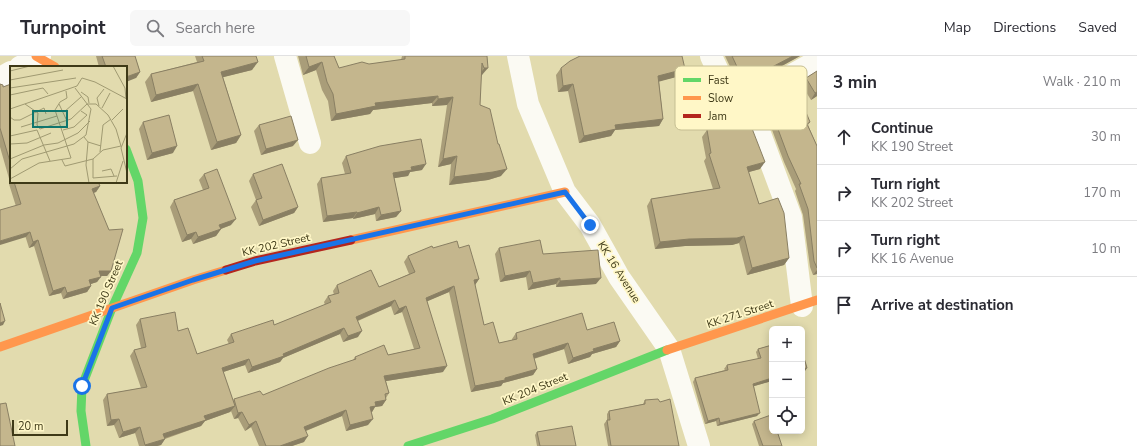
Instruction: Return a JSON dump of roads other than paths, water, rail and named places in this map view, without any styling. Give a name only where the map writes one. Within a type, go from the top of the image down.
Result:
[{"type":"street","points":[[285,56],[310,143]]},
{"type":"street","name":"KK 16 Avenue","points":[[518,56],[528,104],[565,192],[590,225],[619,276],[669,349],[699,446]]},
{"type":"street","points":[[711,56],[716,66]]},
{"type":"street","points":[[807,67],[817,61]]},
{"type":"street","points":[[0,78],[10,73]]},
{"type":"street","points":[[759,130],[791,217],[810,303]]},
{"type":"street","name":"KK 190 Street","points":[[86,446],[81,411],[82,386],[112,308],[137,253],[143,218],[138,181],[127,152]]},
{"type":"street","name":"KK 202 Street","points":[[0,347],[193,280],[255,261],[565,192]]},
{"type":"street","name":"KK 271 Street","points":[[669,349],[810,303]]},
{"type":"street","name":"KK 204 Street","points":[[408,446],[492,419],[669,349]]}]
